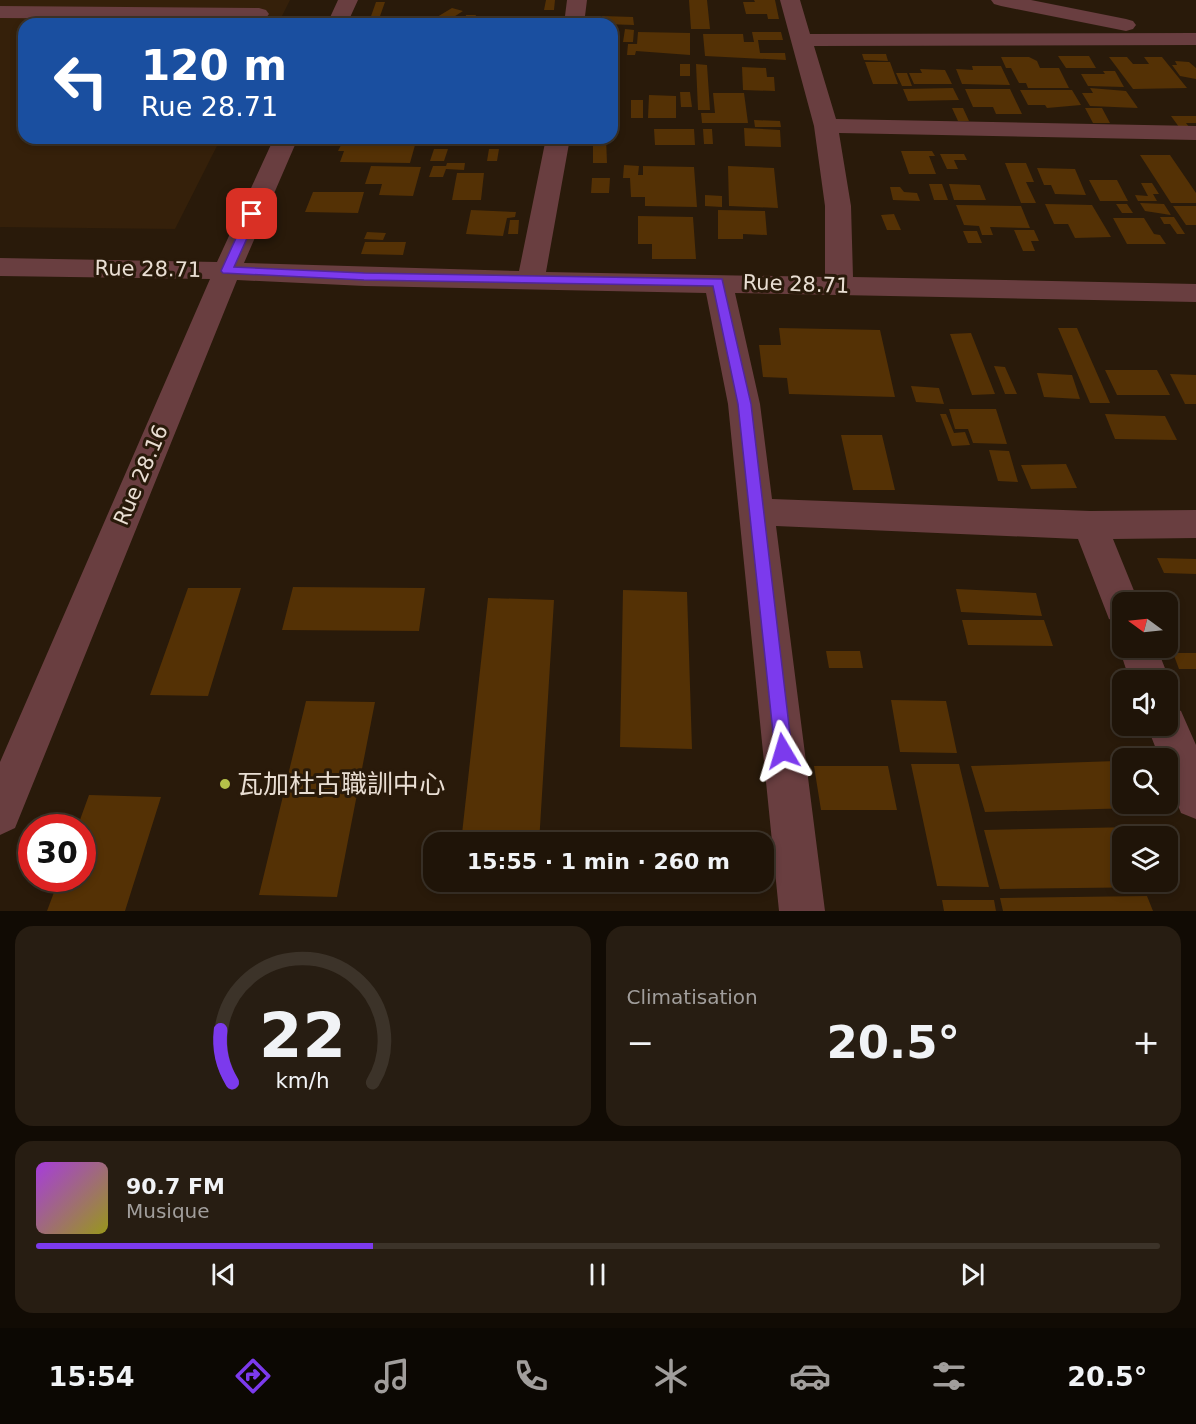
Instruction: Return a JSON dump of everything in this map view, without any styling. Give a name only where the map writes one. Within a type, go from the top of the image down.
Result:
[{"type":"street","points":[[340,18],[348,0]]},
{"type":"street","points":[[575,18],[577,0]]},
{"type":"street","points":[[790,0],[826,126],[838,206],[839,286]]},
{"type":"street","points":[[802,40],[1196,39],[1001,0]]},
{"type":"street","points":[[0,12],[259,14]]},
{"type":"street","points":[[826,126],[1196,132]]},
{"type":"street","name":"Rue 28.16","points":[[0,813],[227,271],[283,144]]},
{"type":"street","points":[[531,278],[557,144]]},
{"type":"street","name":"Rue 28.71","points":[[0,267],[227,271],[364,277],[531,278],[1196,293]]},
{"type":"street","points":[[718,282],[744,404],[802,911]]},
{"type":"street","points":[[757,512],[1090,525],[1196,524]]},
{"type":"street","points":[[1090,525],[1116,592]]},
{"type":"street","points":[[1172,736],[1196,798]]},
{"type":"shaded area","points":[[0,0],[290,0],[281,18],[18,18],[18,144],[218,144],[175,229],[0,227]]},
{"type":"building","points":[[546,0],[555,0],[554,10],[544,10]]},
{"type":"building","points":[[689,0],[707,0],[710,29],[691,29]]},
{"type":"building","points":[[754,0],[775,0],[779,19],[768,19],[767,14],[746,14],[743,2],[755,2]]},
{"type":"building","points":[[376,2],[385,2],[379,18],[370,18]]},
{"type":"building","points":[[452,8],[463,11],[452,18],[435,18]]},
{"type":"building","points":[[466,15],[476,15],[475,18],[465,18]]},
{"type":"building","points":[[602,16],[633,17],[634,25],[618,24],[618,18],[602,18]]},
{"type":"building","points":[[625,29],[634,30],[633,42],[623,42]]},
{"type":"building","points":[[638,32],[690,33],[690,55],[636,51],[635,55],[627,55],[628,44],[637,44]]},
{"type":"building","points":[[752,32],[781,32],[783,40],[758,40],[760,53],[785,53],[786,60],[705,56],[703,34],[743,34],[744,42],[754,42]]},
{"type":"building","points":[[862,54],[886,54],[888,61],[864,60]]},
{"type":"building","points":[[1058,56],[1089,56],[1096,68],[1066,68]]},
{"type":"building","points":[[1001,57],[1029,57],[1037,61],[1040,68],[1059,68],[1069,88],[1028,88],[1026,83],[1019,83],[1011,68],[1006,68]]},
{"type":"building","points":[[1109,57],[1127,57],[1133,64],[1149,64],[1144,57],[1162,57],[1187,88],[1133,89]]},
{"type":"building","points":[[1175,61],[1189,62],[1196,68],[1196,79],[1180,76],[1172,65],[1177,65]]},
{"type":"building","points":[[865,62],[890,62],[898,84],[873,84]]},
{"type":"building","points":[[680,64],[690,64],[690,76],[680,76]]},
{"type":"building","points":[[696,64],[707,65],[710,110],[698,110]]},
{"type":"building","points":[[972,66],[1001,66],[1010,85],[962,84],[956,69],[973,70]]},
{"type":"building","points":[[742,67],[766,68],[767,77],[774,77],[775,91],[743,90]]},
{"type":"building","points":[[920,69],[945,70],[952,84],[914,84],[909,73],[922,73]]},
{"type":"building","points":[[1103,71],[1115,71],[1124,87],[1088,86],[1081,74],[1105,74]]},
{"type":"building","points":[[896,73],[907,73],[912,86],[902,86]]},
{"type":"building","points":[[953,88],[959,100],[908,101],[903,89]]},
{"type":"building","points":[[1090,88],[1126,91],[1138,108],[1090,106],[1082,93],[1093,93]]},
{"type":"building","points":[[965,89],[1010,89],[1022,114],[996,114],[993,107],[973,107]]},
{"type":"building","points":[[1020,90],[1072,90],[1081,105],[1047,108],[1045,105],[1028,105]]},
{"type":"building","points":[[680,92],[690,92],[692,107],[681,107]]},
{"type":"building","points":[[713,93],[744,93],[748,123],[702,123],[701,113],[715,113]]},
{"type":"building","points":[[649,95],[676,96],[676,118],[648,118]]},
{"type":"building","points":[[631,100],[643,100],[643,118],[631,118]]},
{"type":"building","points":[[952,108],[963,108],[969,121],[958,121]]},
{"type":"building","points":[[1085,108],[1102,108],[1110,123],[1093,123]]},
{"type":"building","points":[[1171,116],[1196,116],[1196,123],[1186,123],[1189,127],[1179,127]]},
{"type":"building","points":[[754,120],[780,121],[781,127],[755,127]]},
{"type":"building","points":[[744,128],[780,130],[781,147],[745,146]]},
{"type":"building","points":[[654,129],[694,129],[695,145],[655,145]]},
{"type":"building","points":[[703,129],[712,129],[713,144],[704,144]]},
{"type":"building","points":[[342,144],[415,144],[410,163],[340,162],[344,151],[338,151]]},
{"type":"building","points":[[593,144],[606,144],[607,163],[593,163]]},
{"type":"building","points":[[434,149],[448,149],[444,161],[430,161]]},
{"type":"building","points":[[489,149],[499,149],[497,161],[487,161]]},
{"type":"building","points":[[901,151],[932,151],[935,156],[929,156],[936,174],[909,174]]},
{"type":"building","points":[[940,154],[964,154],[967,160],[954,160],[958,169],[947,169]]},
{"type":"building","points":[[1140,155],[1170,155],[1196,193],[1196,203],[1171,203]]},
{"type":"building","points":[[447,163],[465,163],[464,170],[446,169],[443,177],[429,177],[433,166],[446,166]]},
{"type":"building","points":[[1005,163],[1026,163],[1034,182],[1026,182],[1036,203],[1021,203]]},
{"type":"building","points":[[624,165],[639,166],[638,175],[643,175],[643,166],[694,167],[697,207],[645,206],[645,197],[631,197],[630,178],[623,178]]},
{"type":"building","points":[[371,166],[421,167],[413,196],[379,195],[382,184],[365,184]]},
{"type":"building","points":[[728,166],[774,168],[778,208],[729,206]]},
{"type":"building","points":[[1037,168],[1075,169],[1086,195],[1055,194],[1051,185],[1044,185]]},
{"type":"building","points":[[457,173],[484,173],[481,200],[452,200]]},
{"type":"building","points":[[592,178],[610,178],[609,193],[591,193]]},
{"type":"building","points":[[1089,180],[1117,180],[1128,201],[1100,201]]},
{"type":"building","points":[[1141,183],[1152,183],[1159,194],[1153,194],[1157,201],[1138,201],[1135,195],[1148,196]]},
{"type":"building","points":[[929,184],[942,184],[948,200],[934,200]]},
{"type":"building","points":[[949,184],[980,185],[986,200],[954,200]]},
{"type":"building","points":[[890,187],[900,187],[904,192],[917,193],[920,201],[893,200]]},
{"type":"building","points":[[313,192],[364,192],[358,213],[305,212]]},
{"type":"building","points":[[705,195],[722,196],[722,207],[705,206]]},
{"type":"building","points":[[1140,203],[1164,204],[1171,215],[1145,211]]},
{"type":"building","points":[[1045,204],[1092,205],[1111,237],[1075,238],[1068,224],[1054,224]]},
{"type":"building","points":[[1116,204],[1127,204],[1133,213],[1122,213]]},
{"type":"building","points":[[956,205],[1021,206],[1030,228],[990,227],[993,235],[982,235],[979,226],[964,225]]},
{"type":"building","points":[[1173,206],[1196,206],[1196,225],[1186,225]]},
{"type":"building","points":[[471,210],[516,212],[515,217],[507,218],[503,236],[466,234]]},
{"type":"building","points":[[718,210],[765,211],[767,235],[743,234],[743,239],[718,239]]},
{"type":"building","points":[[894,214],[901,230],[887,230],[881,215]]},
{"type":"building","points":[[638,216],[693,217],[696,259],[652,259],[652,244],[638,244]]},
{"type":"building","points":[[1160,217],[1174,217],[1185,234],[1177,234],[1170,224],[1164,224]]},
{"type":"building","points":[[1113,218],[1144,218],[1154,234],[1160,235],[1166,244],[1127,244]]},
{"type":"building","points":[[510,220],[519,220],[518,234],[508,234]]},
{"type":"building","points":[[1014,230],[1034,230],[1039,241],[1031,241],[1035,251],[1023,251]]},
{"type":"building","points":[[963,231],[977,231],[982,243],[968,243]]},
{"type":"building","points":[[367,232],[386,233],[383,240],[364,239]]},
{"type":"building","points":[[365,242],[406,242],[403,255],[361,254]]},
{"type":"building","points":[[779,328],[880,330],[895,397],[789,394],[787,378],[763,377],[759,345],[781,345]]},
{"type":"building","points":[[1058,328],[1077,328],[1110,403],[1090,403]]},
{"type":"building","points":[[971,333],[995,394],[972,395],[950,334]]},
{"type":"building","points":[[994,366],[1005,367],[1017,394],[1005,394]]},
{"type":"building","points":[[1105,370],[1157,370],[1170,395],[1117,395]]},
{"type":"building","points":[[1037,373],[1072,375],[1080,399],[1044,397]]},
{"type":"building","points":[[1170,374],[1196,375],[1196,404],[1185,404]]},
{"type":"building","points":[[911,386],[939,388],[944,404],[916,402]]},
{"type":"building","points":[[949,409],[996,409],[1007,444],[973,443],[968,429],[955,429]]},
{"type":"building","points":[[940,414],[946,414],[954,433],[965,432],[970,445],[952,446]]},
{"type":"building","points":[[1105,414],[1165,416],[1177,440],[1115,439]]},
{"type":"building","points":[[841,435],[882,435],[895,490],[853,490]]},
{"type":"building","points":[[989,450],[1009,451],[1018,482],[998,481]]},
{"type":"building","points":[[1066,464],[1077,488],[1031,489],[1021,465]]},
{"type":"building","points":[[1157,558],[1196,559],[1196,574],[1164,573]]},
{"type":"building","points":[[293,587],[425,588],[419,631],[282,630]]},
{"type":"building","points":[[188,588],[241,588],[208,696],[150,695]]},
{"type":"building","points":[[956,589],[1036,593],[1042,616],[961,612]]},
{"type":"building","points":[[623,590],[687,592],[692,749],[620,747]]},
{"type":"building","points":[[488,598],[554,600],[540,832],[462,832]]},
{"type":"building","points":[[962,620],[1044,620],[1053,646],[968,645]]},
{"type":"building","points":[[826,651],[860,651],[863,668],[829,668]]},
{"type":"building","points":[[1178,653],[1196,653],[1196,669],[1179,669],[1175,658],[1178,658]]},
{"type":"building","points":[[891,700],[946,701],[957,753],[900,752]]},
{"type":"building","points":[[306,701],[375,702],[337,897],[259,895]]},
{"type":"building","points":[[1112,761],[1112,809],[985,812],[971,766]]},
{"type":"building","points":[[911,764],[959,764],[989,887],[937,886]]},
{"type":"building","points":[[814,766],[888,766],[897,810],[821,810]]},
{"type":"building","points":[[89,795],[161,797],[125,911],[47,911],[54,892],[96,892],[96,814],[82,814]]},
{"type":"building","points":[[1112,827],[1112,888],[1000,889],[984,830]]},
{"type":"building","points":[[1147,896],[1153,911],[1003,911],[1000,898]]},
{"type":"building","points":[[942,900],[994,900],[996,911],[944,911]]},
{"type":"place","name":"瓦加杜古職訓中心","points":[[225,784]]},
{"type":"route","points":[[252,214],[227,271],[364,277],[718,282],[744,404],[783,751]]}]
